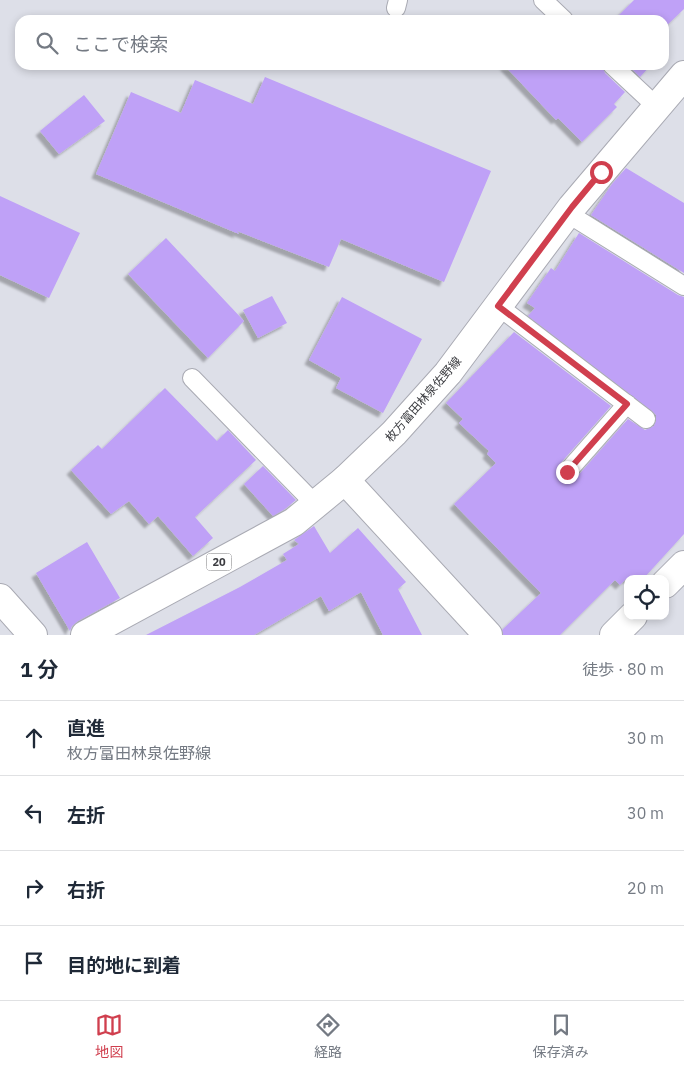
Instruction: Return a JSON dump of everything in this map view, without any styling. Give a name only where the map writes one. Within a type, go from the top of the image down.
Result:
[{"type":"main road","name":"枚方富田林泉佐野線","points":[[85,635],[294,522],[345,480],[394,433],[448,373],[567,213],[684,75]]},
{"type":"main road","points":[[345,480],[488,635]]},
{"type":"main road","points":[[669,580],[684,565]]},
{"type":"main road","points":[[0,598],[33,635]]},
{"type":"main road","points":[[614,635],[629,620]]},
{"type":"lane","points":[[543,0],[559,15]]},
{"type":"lane","points":[[617,70],[656,107]]},
{"type":"lane","points":[[567,213],[684,286]]},
{"type":"lane","points":[[498,306],[646,419]]},
{"type":"lane","points":[[192,378],[315,504]]},
{"type":"lane","points":[[567,472],[627,404]]},
{"type":"building","points":[[634,0],[684,0],[684,9],[669,23],[669,15],[619,15]]},
{"type":"building","points":[[509,70],[604,70],[625,92],[614,104],[617,107],[582,142],[558,118],[556,120]]},
{"type":"building","points":[[633,70],[646,70],[640,77]]},
{"type":"building","points":[[265,77],[491,171],[444,282],[341,239],[329,267],[237,231],[239,234],[96,174],[131,92],[181,113],[195,80],[253,104]]},
{"type":"building","points":[[84,95],[105,121],[59,154],[40,131]]},
{"type":"building","points":[[626,168],[684,203],[684,273],[591,215],[612,184]]},
{"type":"building","points":[[0,196],[80,233],[49,298],[0,275]]},
{"type":"building","points":[[579,233],[684,297],[684,534],[647,575],[624,575],[624,581],[620,585],[615,580],[560,635],[503,635],[502,630],[541,593],[454,504],[496,463],[487,454],[489,451],[459,423],[463,419],[446,403],[514,332],[611,406],[559,465],[557,475],[560,480],[570,482],[575,479],[628,419],[645,430],[654,426],[656,421],[656,415],[652,411],[528,316],[535,308],[527,303],[551,268],[555,271]]},
{"type":"building","points":[[166,238],[244,321],[208,358],[128,274]]},
{"type":"building","points":[[272,296],[287,323],[258,338],[243,310]]},
{"type":"building","points":[[342,297],[422,339],[383,413],[336,388],[341,378],[309,360]]},
{"type":"building","points":[[165,388],[217,441],[228,430],[256,460],[195,517],[213,538],[193,556],[158,516],[149,524],[129,501],[111,514],[71,470],[98,445],[102,449]]},
{"type":"building","points":[[263,466],[296,500],[273,516],[244,484]]},
{"type":"building","points":[[314,526],[330,553],[358,528],[406,582],[398,589],[422,635],[383,635],[361,592],[329,611],[321,596],[254,635],[146,635],[240,587],[287,560],[283,554],[299,544],[294,540]]},
{"type":"building","points":[[87,542],[120,598],[78,621],[72,626],[70,631],[36,573]]},
{"type":"route","points":[[567,472],[627,404],[498,306],[572,207],[601,172]]}]
